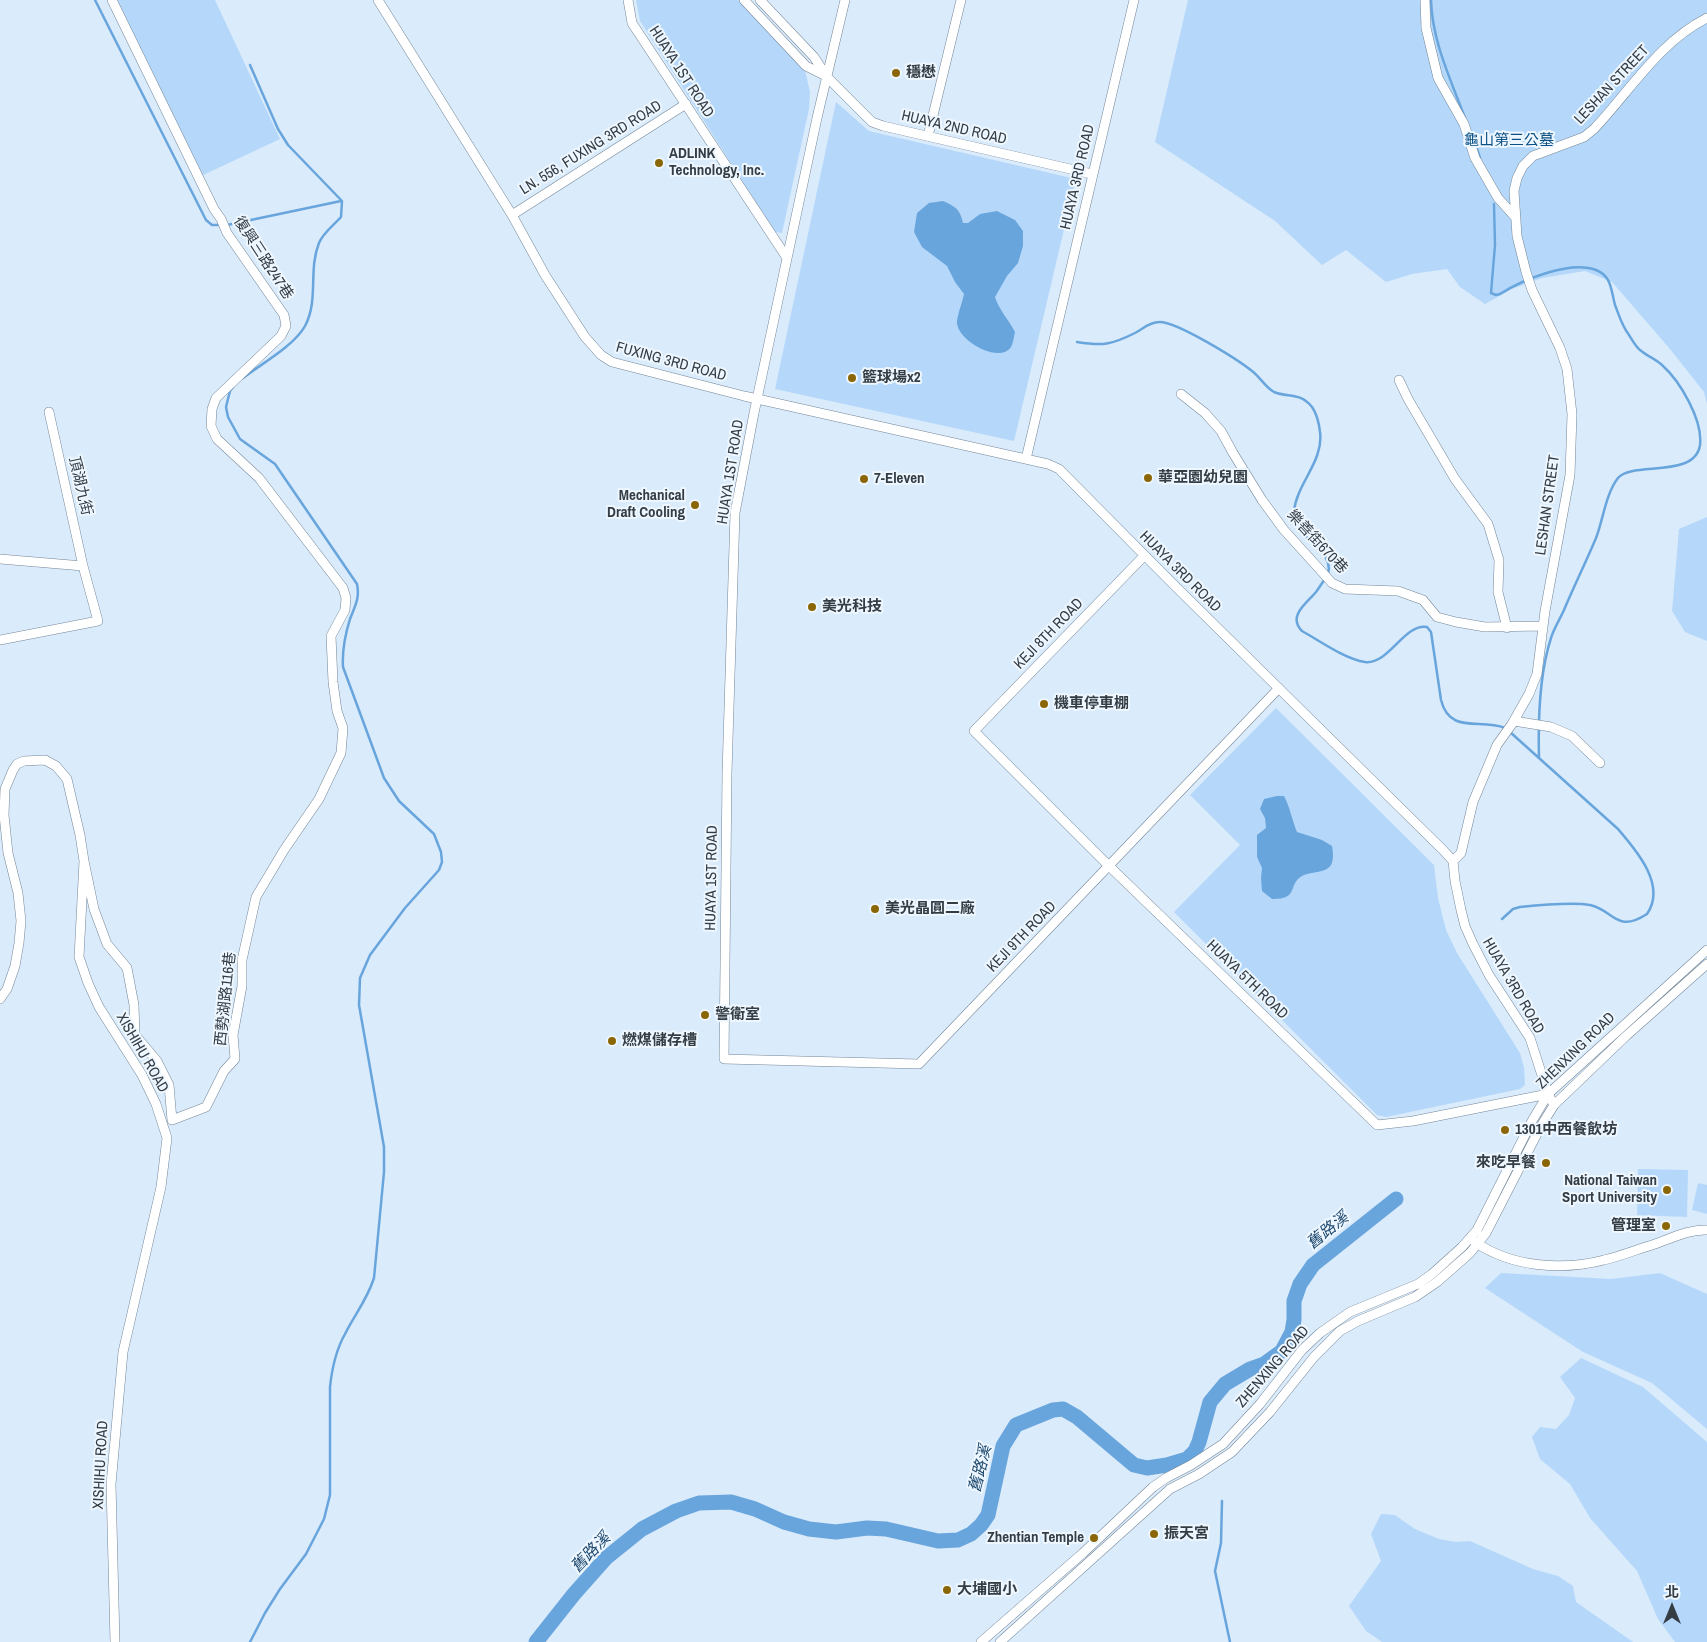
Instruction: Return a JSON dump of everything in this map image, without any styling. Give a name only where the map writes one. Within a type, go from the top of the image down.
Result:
[{"type":"street","name":"復興三路247巷","points":[[112,0],[227,233],[284,314],[286,326],[281,336],[216,398],[212,409],[211,426],[217,439],[259,478],[343,588],[346,598]]},
{"type":"street","name":"FUXING 3RD ROAD","points":[[378,0],[512,215],[545,275],[585,337],[601,355],[612,362],[758,399],[1026,459]]},
{"type":"street","name":"HUAYA 1ST ROAD","points":[[628,0],[632,23],[787,258],[735,513],[727,773],[724,1060]]},
{"type":"street","name":"HUAYA 2ND ROAD","points":[[744,0],[806,66],[827,77]]},
{"type":"street","name":"HUAYA 2ND ROAD","points":[[760,0],[814,57],[827,77],[872,122],[1092,174]]},
{"type":"street","points":[[787,258],[845,0]]},
{"type":"street","points":[[928,136],[961,0]]},
{"type":"street","name":"HUAYA 3RD ROAD","points":[[1134,0],[1026,459],[1048,464],[1059,469],[1144,556],[1444,850],[1453,862],[1455,881],[1465,926],[1489,975],[1530,1038],[1548,1094],[1554,1105]]},
{"type":"street","points":[[1425,0],[1426,28],[1438,78],[1464,124],[1475,158],[1498,198],[1516,218]]},
{"type":"street","name":"LESHAN STREET","points":[[1453,862],[1461,853],[1473,802],[1497,745],[1513,723],[1529,694],[1537,674],[1543,626],[1568,485],[1572,414],[1567,369],[1560,348],[1532,290],[1526,272],[1517,236],[1514,191],[1517,178],[1523,166],[1533,156],[1584,137],[1594,129],[1655,58],[1678,36],[1707,18]]},
{"type":"street","name":"LN. 556, FUXING 3RD ROAD","points":[[512,215],[686,104]]},
{"type":"street","points":[[1399,380],[1408,400],[1454,479],[1488,524],[1499,560],[1498,592],[1507,628]]},
{"type":"street","name":"樂善街670巷","points":[[1181,394],[1205,413],[1221,431],[1232,453],[1262,500],[1284,530],[1332,583],[1345,588],[1398,591],[1423,600],[1437,617],[1485,627],[1543,626]]},
{"type":"street","name":"頂湖九街","points":[[0,640],[98,622],[83,566],[49,412]]},
{"type":"street","name":"KEJI 8TH ROAD","points":[[974,731],[1144,556]]},
{"type":"street","points":[[0,559],[83,566]]},
{"type":"street","name":"西勢湖路116巷","points":[[84,861],[94,909],[107,944],[127,968],[134,1005],[135,1035],[157,1061],[169,1085],[172,1120],[206,1107],[224,1071],[235,1059],[233,1035],[242,986],[242,960],[256,897],[284,850],[319,799],[341,753],[343,728],[337,711],[333,682],[331,636],[345,610],[346,598]]},
{"type":"street","name":"KEJI 9TH ROAD","points":[[724,1060],[920,1064],[1280,688]]},
{"type":"street","points":[[1513,723],[1551,727],[1572,736],[1600,763]]},
{"type":"street","name":"HUAYA 5TH ROAD","points":[[974,731],[1109,866],[1377,1126],[1413,1121],[1548,1094]]},
{"type":"street","name":"XISHIHU ROAD","points":[[0,999],[12,979],[19,943],[20,920],[18,893],[8,854],[4,815],[5,789],[13,770],[18,764],[24,761],[46,760],[56,766],[67,779],[84,861],[79,957],[99,1007],[142,1075],[156,1104],[167,1138],[161,1187],[124,1352],[111,1484],[115,1642]]},
{"type":"street","name":"ZHENXING ROAD","points":[[981,1642],[1154,1487],[1223,1444],[1260,1404],[1302,1350],[1320,1333],[1350,1312],[1418,1284],[1447,1262],[1477,1230],[1532,1121],[1548,1094],[1707,950]]},
{"type":"street","name":"ZHENXING ROAD","points":[[1000,1642],[1170,1489],[1200,1474],[1232,1452],[1270,1412],[1314,1357],[1340,1331],[1358,1321],[1415,1297],[1443,1277],[1478,1244],[1486,1233],[1541,1126],[1554,1105],[1626,1036],[1707,964]]},
{"type":"street","points":[[1470,1238],[1499,1255],[1529,1263],[1550,1266],[1572,1266],[1604,1260],[1677,1236],[1707,1230]]},
{"type":"green space","points":[[114,0],[215,0],[280,139],[201,176]]},
{"type":"green space","points":[[636,0],[739,0],[805,70],[810,92],[809,109],[782,233],[775,232],[640,21]]},
{"type":"green space","name":"龜山第三公墓","points":[[1188,0],[1707,0],[1707,404],[1704,392],[1670,349],[1612,282],[1585,271],[1542,278],[1512,289],[1485,304],[1460,287],[1447,269],[1412,274],[1386,282],[1346,250],[1322,265],[1275,221],[1155,142]]},
{"type":"green space","points":[[836,102],[869,131],[1076,179],[1014,441],[775,389]]},
{"type":"green space","points":[[1707,517],[1707,641],[1685,632],[1672,611],[1679,529]]},
{"type":"green space","points":[[1276,708],[1434,865],[1438,898],[1446,930],[1457,953],[1520,1053],[1524,1068],[1525,1085],[1520,1089],[1386,1117],[1377,1115],[1174,912],[1240,845],[1190,795]]},
{"type":"green space","points":[[1638,1169],[1688,1170],[1687,1217],[1637,1215]]},
{"type":"green space","points":[[1698,1183],[1707,1185],[1707,1214],[1692,1210]]},
{"type":"green space","points":[[1501,1273],[1611,1279],[1660,1273],[1707,1294],[1707,1429],[1652,1383],[1583,1352],[1485,1288]]},
{"type":"green space","points":[[1581,1358],[1643,1387],[1707,1442],[1707,1642],[1675,1642],[1658,1619],[1637,1571],[1590,1518],[1570,1484],[1540,1459],[1532,1437],[1540,1427],[1556,1429],[1569,1415],[1575,1398],[1560,1377]]},
{"type":"green space","points":[[1381,1514],[1395,1515],[1415,1529],[1439,1539],[1456,1542],[1470,1541],[1533,1569],[1558,1576],[1573,1586],[1576,1602],[1633,1642],[1382,1642],[1366,1631],[1349,1606],[1381,1561],[1371,1534]]},
{"type":"shaded area","points":[[943,201],[957,209],[963,223],[968,223],[980,214],[997,211],[1015,220],[1023,231],[1023,246],[1018,263],[1007,276],[995,297],[1015,332],[1012,346],[1005,352],[997,353],[979,348],[963,335],[958,328],[957,321],[964,294],[947,266],[922,247],[914,232],[917,213],[929,203]]},
{"type":"shaded area","points":[[1284,796],[1297,832],[1322,840],[1332,846],[1333,858],[1331,865],[1325,870],[1302,876],[1286,897],[1272,899],[1262,891],[1262,868],[1257,857],[1257,835],[1266,828],[1265,818],[1260,809],[1264,799]]},
{"type":"waterway","points":[[95,0],[206,220],[212,225],[221,225]]},
{"type":"waterway","points":[[1431,0],[1432,15],[1439,45],[1448,75],[1465,118]]},
{"type":"waterway","points":[[243,378],[285,348],[305,326],[312,306],[316,253],[323,236],[341,217],[342,201],[288,145],[278,129],[250,65]]},
{"type":"waterway","points":[[1476,146],[1480,158]]},
{"type":"waterway","points":[[227,225],[341,201]]},
{"type":"waterway","points":[[1494,204],[1495,245],[1491,293],[1500,294],[1533,278],[1560,270],[1585,268],[1601,273],[1610,284],[1615,305],[1627,332],[1639,349],[1660,363],[1676,381],[1694,413],[1700,435],[1700,445],[1696,455],[1687,462],[1676,466],[1625,473],[1614,484],[1596,538],[1554,631],[1547,652],[1540,697],[1539,757]]},
{"type":"waterway","points":[[1077,342],[1107,344],[1127,337],[1152,323],[1167,323],[1192,334],[1234,358],[1258,376],[1274,392],[1298,397],[1307,402],[1314,410],[1318,419],[1320,443],[1318,453],[1296,501],[1295,521],[1299,529],[1325,557],[1328,565],[1328,574]]},
{"type":"waterway","points":[[233,387],[230,391],[226,407],[228,417],[240,439],[275,464],[357,584],[357,598],[344,643],[343,667],[384,778],[399,801],[434,834],[441,852],[442,862],[439,870],[405,908],[370,955],[360,978],[359,1005],[384,1147],[384,1172],[374,1278],[342,1340],[333,1366],[330,1387],[330,1495],[324,1519],[306,1554],[280,1589],[250,1642]]},
{"type":"waterway","points":[[1325,579],[1297,615],[1298,625],[1302,631],[1341,654],[1365,662],[1374,661],[1382,657],[1411,631],[1419,627],[1427,627],[1431,632],[1441,700],[1445,711],[1451,718],[1459,722],[1495,725],[1505,728]]},
{"type":"waterway","points":[[1502,919],[1513,909],[1520,907],[1574,904],[1590,905],[1605,911],[1616,919],[1628,922],[1637,920],[1647,914],[1652,903],[1653,891],[1647,868],[1618,829],[1510,732]]},
{"type":"waterway","name":"舊路溪","points":[[536,1642],[574,1594],[606,1558],[642,1529],[676,1511],[699,1503],[731,1502],[755,1509],[784,1522],[809,1529],[836,1532],[867,1528],[886,1529],[938,1541],[958,1540],[971,1534],[988,1515],[1003,1446],[1016,1425],[1053,1410],[1063,1409],[1077,1417],[1134,1465],[1147,1468],[1187,1459],[1195,1451],[1199,1442],[1210,1402],[1225,1384],[1250,1369],[1264,1364],[1282,1351],[1292,1332],[1294,1301],[1300,1284],[1313,1265],[1396,1199]]},
{"type":"waterway","points":[[1222,1501],[1221,1543],[1215,1571],[1230,1642]]},
{"type":"place","name":"穩懋","points":[[896,73]]},
{"type":"place","name":"ADLINK Technology, Inc.","points":[[659,163]]},
{"type":"place","name":"籃球場x2","points":[[852,378]]},
{"type":"place","name":"華亞園幼兒園","points":[[1148,478]]},
{"type":"place","name":"7-Eleven","points":[[864,479]]},
{"type":"place","name":"Mechanical Draft Cooling","points":[[695,505]]},
{"type":"place","name":"美光科技","points":[[812,607]]},
{"type":"place","name":"機車停車棚","points":[[1044,704]]},
{"type":"place","name":"美光晶圓二廠","points":[[875,909]]},
{"type":"place","name":"警衛室","points":[[705,1015]]},
{"type":"place","name":"燃煤儲存槽","points":[[612,1041]]},
{"type":"place","name":"1301中西餐飲坊","points":[[1505,1130]]},
{"type":"place","name":"來吃早餐","points":[[1546,1163]]},
{"type":"place","name":"National Taiwan Sport University","points":[[1667,1190]]},
{"type":"place","name":"管理室","points":[[1666,1226]]},
{"type":"place","name":"振天宮","points":[[1154,1534]]},
{"type":"place","name":"Zhentian Temple","points":[[1094,1538]]},
{"type":"place","name":"大埔國小","points":[[947,1590]]}]
